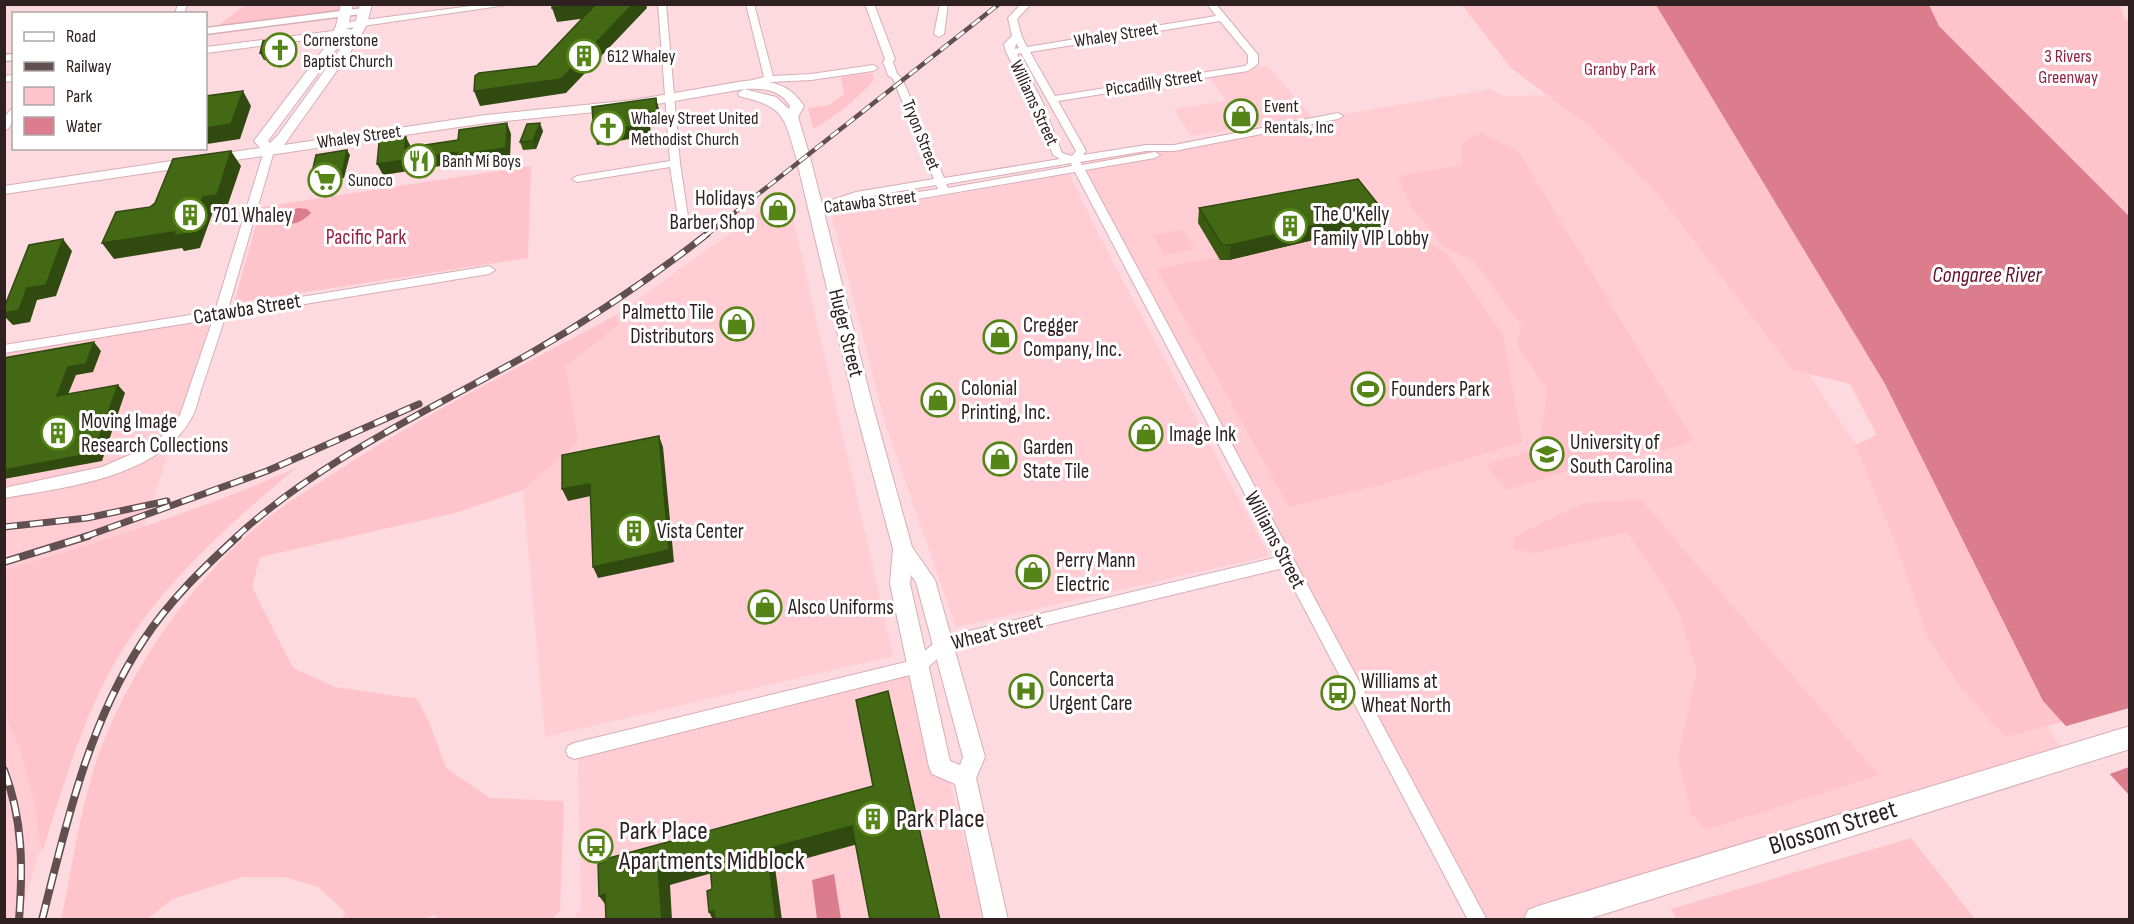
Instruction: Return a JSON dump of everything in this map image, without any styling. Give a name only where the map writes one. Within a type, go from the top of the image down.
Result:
[{"type":"main road","points":[[344,19],[261,141],[268,151],[283,138],[362,18]]},
{"type":"main road","name":"Whaley Street","points":[[4,190],[486,119],[585,110],[669,99],[744,85],[760,84],[780,88]]},
{"type":"main road","points":[[780,88],[796,106],[791,117]]},
{"type":"main road","name":"Whaley Street","points":[[715,92],[756,94],[774,103],[791,117]]},
{"type":"main road","name":"Huger Street","points":[[791,117],[803,157],[863,403],[903,549],[900,584],[940,767],[965,778]]},
{"type":"main road","name":"Huger Street","points":[[903,549],[926,580],[974,757],[965,778],[996,920]]},
{"type":"main road","name":"Blossom Street","points":[[1538,920],[2130,737]]},
{"type":"street","points":[[207,31],[510,4]]},
{"type":"street","points":[[662,4],[675,163],[683,217]]},
{"type":"street","points":[[750,4],[780,88]]},
{"type":"street","name":"Tryon Street","points":[[869,4],[890,59],[888,62],[893,75],[897,78],[942,187]]},
{"type":"street","points":[[939,34],[944,4]]},
{"type":"street","points":[[1022,43],[1012,18],[1027,4]]},
{"type":"street","name":"Whaley Street","points":[[1010,48],[1022,43],[1216,12]]},
{"type":"street","name":"Piccadilly Street","points":[[1053,99],[1240,70],[1253,64],[1253,56],[1216,12]]},
{"type":"street","points":[[207,50],[344,19],[362,18]]},
{"type":"street","name":"Williams Street","points":[[1077,164],[1081,151],[1022,43],[1010,48],[1037,101],[1058,155],[1077,164],[1478,920]]},
{"type":"street","points":[[774,103],[780,88],[797,77],[873,68]]},
{"type":"street","points":[[780,88],[797,84],[811,77]]},
{"type":"street","points":[[4,127],[12,114]]},
{"type":"street","name":"Catawba Street","points":[[815,209],[859,206],[942,187],[1077,164],[1150,157],[1174,148],[1338,116]]},
{"type":"street","points":[[4,493],[100,474],[144,455],[164,442],[180,427],[186,416],[221,312],[268,151]]},
{"type":"street","points":[[577,179],[675,163]]},
{"type":"street","name":"Catawba Street","points":[[4,349],[489,270]]},
{"type":"street","name":"Wheat Street","points":[[574,751],[918,666],[944,644],[1287,561]]},
{"type":"shaded area","points":[[1268,66],[1312,117],[1191,136],[1174,109],[1226,101],[1209,77]]},
{"type":"shaded area","name":"University of South Carolina","points":[[1490,89],[1503,96],[1619,94],[2061,747],[1537,919],[1482,919],[1072,161]]},
{"type":"shaded area","points":[[1069,174],[1269,556],[956,627],[885,423],[832,216]]},
{"type":"shaded area","points":[[787,192],[893,656],[545,737],[523,490],[578,442],[566,366],[618,325],[616,315]]},
{"type":"shaded area","points":[[213,313],[18,920],[4,919],[4,347]]},
{"type":"shaded area","points":[[922,672],[984,919],[573,920],[581,908],[578,758]]},
{"type":"green space","points":[[245,5],[341,5],[337,12],[216,27]]},
{"type":"green space","name":"Granby Park","points":[[1462,5],[1656,5],[1885,384],[2043,701],[2062,722],[2005,737],[1959,685],[1927,635],[1893,535],[1855,445],[1877,435],[1850,384],[1793,370],[1655,190],[1592,128],[1511,68]]},
{"type":"green space","name":"3 Rivers Greenway","points":[[1929,5],[2120,5],[2124,18],[2130,22],[2129,216],[1939,26]]},
{"type":"green space","points":[[873,73],[873,81],[860,95],[837,114],[813,129],[808,108],[829,105],[844,94],[841,77]]},
{"type":"green space","points":[[1481,133],[1518,151],[1693,440],[1668,449],[1596,462],[1506,490],[1486,465],[1536,449],[1543,424],[1547,389],[1517,344],[1522,326],[1474,261],[1445,247],[1411,207],[1398,176],[1462,165],[1462,144]]},
{"type":"green space","name":"Pacific Park","points":[[531,166],[528,258],[234,303],[261,207]]},
{"type":"green space","points":[[1183,230],[1195,249],[1164,255],[1153,235]]},
{"type":"green space","name":"Founders Park","points":[[1380,230],[1417,238],[1446,253],[1503,335],[1522,442],[1380,485],[1289,507],[1157,269],[1343,233]]},
{"type":"green space","points":[[616,315],[618,325],[566,366],[578,442],[523,490],[455,513],[260,557],[252,587],[293,668],[335,687],[417,699],[429,722],[446,768],[490,798],[564,801],[560,910],[552,919],[436,920],[436,915],[418,920],[343,919],[345,912],[318,887],[285,877],[242,877],[173,899],[147,919],[61,920],[79,826],[91,779],[106,735],[119,706],[151,650],[187,599],[208,575],[253,530],[272,515],[365,453],[472,392]]},
{"type":"green space","points":[[296,468],[199,555],[135,631],[105,680],[94,704],[66,778],[42,853],[34,801],[20,748],[5,716],[5,570],[152,524],[224,498]]},
{"type":"green space","points":[[1641,500],[1878,775],[1705,830],[1691,813],[1678,758],[1697,672],[1680,614],[1658,577],[1627,532],[1534,553],[1513,549],[1515,536],[1584,503]]},
{"type":"green space","points":[[1911,838],[1975,919],[1677,920],[1671,909]]},
{"type":"water","name":"Congaree River","points":[[1656,5],[1929,5],[1939,26],[2129,216],[2129,795],[2043,701],[1885,384]]},
{"type":"water","points":[[298,208],[307,209],[311,213],[298,222],[282,224],[279,218],[286,212]]},
{"type":"water","points":[[834,874],[841,919],[817,919],[812,880]]},
{"type":"pier","points":[[2129,708],[2129,767],[2107,775],[2063,727]]},
{"type":"building","points":[[552,4],[577,4],[552,8]]},
{"type":"building","points":[[596,4],[633,4],[561,79],[474,91],[475,76],[479,73],[537,66]]},
{"type":"building","points":[[285,37],[282,49],[260,53],[263,41]]},
{"type":"building","points":[[243,91],[231,124],[207,128],[207,96]]},
{"type":"building","points":[[656,98],[657,112],[647,113],[647,124],[594,133],[592,107]]},
{"type":"building","points":[[507,123],[506,148],[457,155],[457,152],[377,164],[381,141],[406,137],[405,148],[458,140],[459,130]]},
{"type":"building","points":[[540,123],[533,141],[520,142],[527,124]]},
{"type":"building","name":"Sunoco","points":[[347,150],[342,174],[310,181],[316,155]]},
{"type":"building","points":[[231,151],[217,195],[203,197],[190,233],[174,236],[175,232],[102,243],[116,212],[150,207],[155,203],[173,159]]},
{"type":"building","points":[[1358,179],[1385,213],[1346,218],[1231,245],[1222,245],[1199,208]]},
{"type":"building","points":[[63,239],[46,285],[27,288],[19,310],[4,313],[29,245]]},
{"type":"building","name":"Moving Image Research Collections","points":[[94,342],[86,364],[68,367],[57,396],[118,385],[94,453],[4,470],[4,358]]},
{"type":"building","name":"Vista Center","points":[[659,436],[669,550],[593,567],[590,484],[562,489],[562,455]]},
{"type":"building","name":"Park Place","points":[[888,691],[940,920],[870,920],[852,826],[767,849],[776,920],[715,920],[714,911],[709,912],[707,891],[712,889],[709,853],[658,867],[662,920],[606,920],[605,894],[599,896],[598,864],[605,862],[605,859],[873,786],[856,700]]},
{"type":"railway","points":[[705,236],[999,4]]},
{"type":"railway","points":[[236,537],[304,483],[377,437],[529,354],[575,326],[642,282],[707,234]]},
{"type":"railway","points":[[84,537],[267,471],[419,404]]},
{"type":"railway","points":[[4,527],[87,518],[167,501]]},
{"type":"railway","points":[[4,562],[88,536]]},
{"type":"railway","points":[[42,920],[70,812],[107,706],[143,641],[164,612],[199,573],[238,536]]},
{"type":"railway","points":[[4,770],[15,807],[20,844],[19,920]]},
{"type":"place","name":"Cornerstone Baptist Church","points":[[280,50]]},
{"type":"place","name":"612 Whaley","points":[[584,56]]},
{"type":"place","name":"Event Rentals, Inc","points":[[1241,116]]},
{"type":"place","name":"Whaley Street United Methodist Church","points":[[608,128]]},
{"type":"place","name":"Banh Mi Boys","points":[[419,161]]},
{"type":"place","name":"Sunoco","points":[[325,180]]},
{"type":"place","name":"Holidays Barber Shop","points":[[778,210]]},
{"type":"place","name":"701 Whaley","points":[[190,215]]},
{"type":"place","name":"The O'Kelly Family VIP Lobby","points":[[1290,226]]},
{"type":"place","name":"Palmetto Tile Distributors","points":[[737,324]]},
{"type":"place","name":"Cregger Company, Inc.","points":[[1000,337]]},
{"type":"place","name":"Founders Park","points":[[1368,389]]},
{"type":"place","name":"Colonial Printing, Inc.","points":[[938,400]]},
{"type":"place","name":"Moving Image Research Collections","points":[[58,433]]},
{"type":"place","name":"Image Ink","points":[[1146,434]]},
{"type":"place","name":"University of South Carolina","points":[[1547,454]]},
{"type":"place","name":"Garden State Tile","points":[[1000,459]]},
{"type":"place","name":"Vista Center","points":[[634,531]]},
{"type":"place","name":"Perry Mann Electric","points":[[1033,572]]},
{"type":"place","name":"Alsco Uniforms","points":[[765,607]]},
{"type":"place","name":"Concerta Urgent Care","points":[[1026,691]]},
{"type":"place","name":"Williams at Wheat North","points":[[1338,693]]},
{"type":"place","name":"Park Place","points":[[873,819]]},
{"type":"place","name":"Park Place Apartments Midblock","points":[[596,846]]}]
